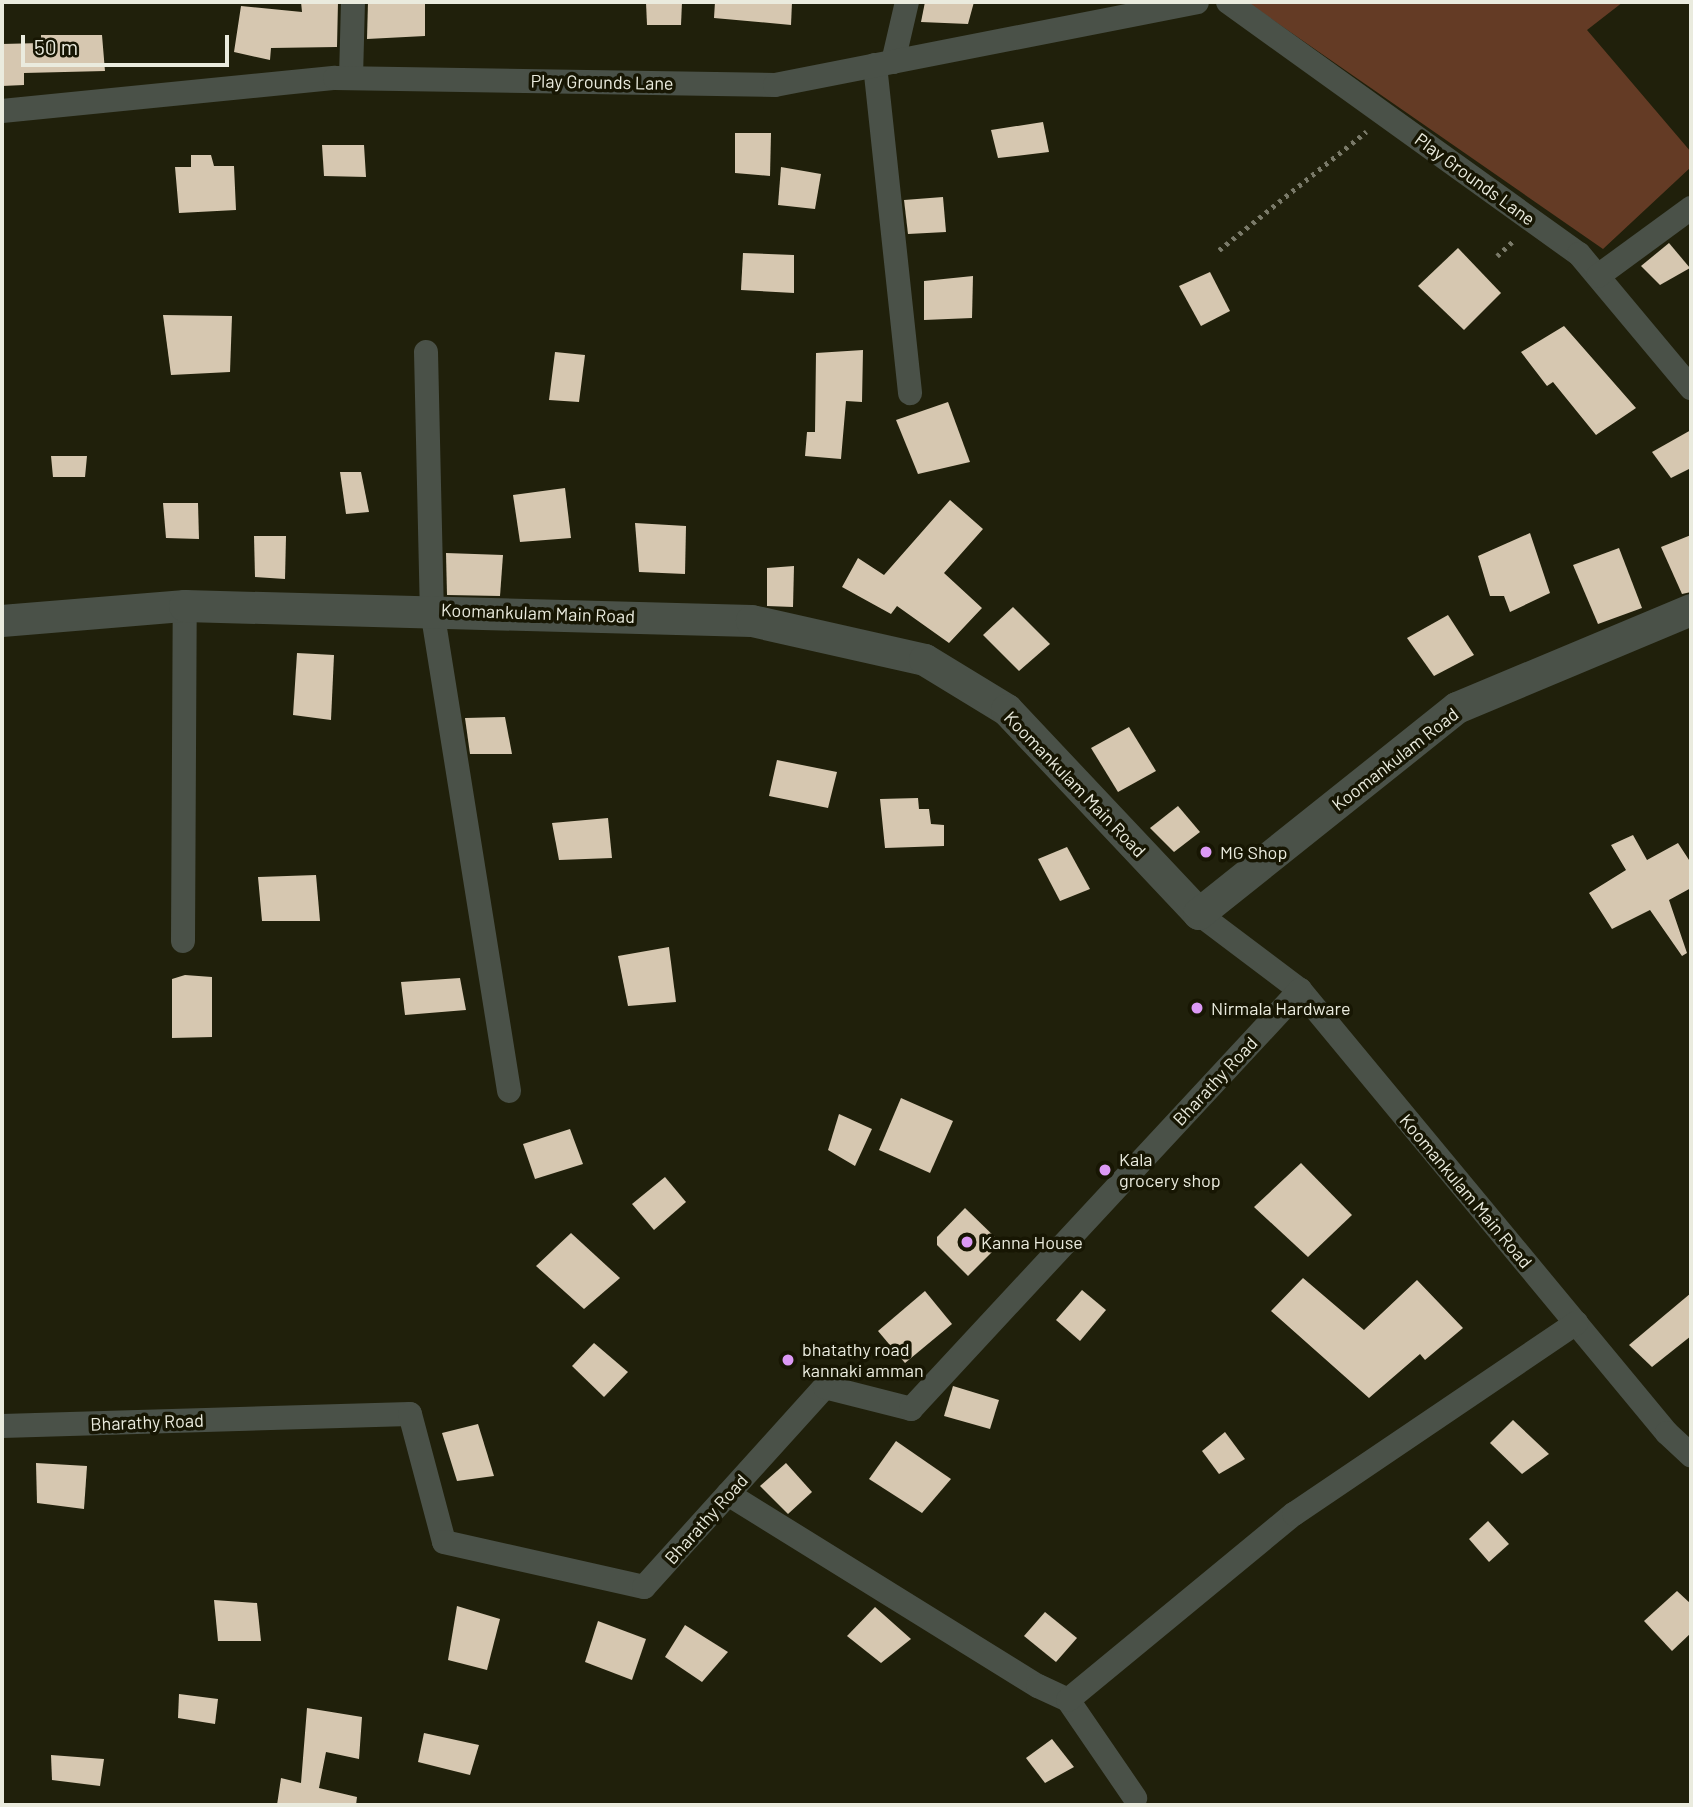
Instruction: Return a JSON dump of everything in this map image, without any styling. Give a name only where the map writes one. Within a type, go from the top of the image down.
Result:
[{"type":"street","points":[[351,78],[353,2]]},
{"type":"street","points":[[907,2],[884,63],[910,393]]},
{"type":"street","name":"Play Grounds Lane","points":[[2,111],[351,78],[775,85],[1156,6],[1197,2]]},
{"type":"street","name":"Play Grounds Lane","points":[[1228,2],[1579,254],[1691,388]]},
{"type":"street","points":[[1598,276],[1691,208]]},
{"type":"street","points":[[426,352],[432,610],[509,1091]]},
{"type":"street","points":[[183,941],[186,606]]},
{"type":"street","name":"Koomankulam Main Road","points":[[2,621],[186,606],[432,610],[752,621],[926,660],[1007,710],[1199,914],[1300,990],[1576,1323],[1691,1455]]},
{"type":"street","name":"Koomankulam Road","points":[[1199,914],[1457,708],[1691,610]]},
{"type":"street","name":"Bharathy Road","points":[[2,1426],[410,1414],[444,1542],[644,1587],[825,1387],[911,1409],[1300,990]]},
{"type":"street","points":[[1068,1700],[1294,1514],[1576,1323]]},
{"type":"street","points":[[728,1494],[1038,1686],[1068,1700],[1135,1798]]},
{"type":"path","points":[[1219,250],[1386,116]]},
{"type":"shaded area","points":[[1247,2],[1623,2],[1587,30],[1691,152],[1691,167],[1603,249]]},
{"type":"building","points":[[301,2],[338,2],[337,47],[271,48],[270,60],[234,52],[241,6],[302,12]]},
{"type":"building","points":[[368,2],[425,2],[425,36],[367,39]]},
{"type":"building","points":[[646,2],[682,2],[681,25],[647,25]]},
{"type":"building","points":[[715,2],[792,2],[791,25],[714,18]]},
{"type":"building","points":[[925,2],[974,2],[968,24],[921,22]]},
{"type":"building","points":[[41,35],[102,35],[105,71],[24,73],[24,85],[2,86],[2,44],[41,43]]},
{"type":"building","points":[[1043,122],[1049,152],[998,158],[991,130]]},
{"type":"building","points":[[735,133],[771,133],[770,176],[735,173]]},
{"type":"building","points":[[322,145],[364,145],[366,177],[324,176]]},
{"type":"building","points":[[191,155],[211,155],[214,166],[234,166],[236,210],[179,213],[175,167],[191,167]]},
{"type":"building","points":[[781,167],[821,174],[815,209],[778,205]]},
{"type":"building","points":[[943,197],[946,232],[908,234],[904,200]]},
{"type":"building","points":[[1669,243],[1690,268],[1660,285],[1641,266]]},
{"type":"building","points":[[1458,248],[1501,293],[1464,330],[1418,286]]},
{"type":"building","points":[[743,253],[794,255],[794,293],[741,290]]},
{"type":"building","points":[[1210,272],[1230,311],[1201,326],[1179,286]]},
{"type":"building","points":[[973,276],[972,318],[924,320],[924,281]]},
{"type":"building","points":[[163,315],[232,316],[230,372],[171,375]]},
{"type":"building","points":[[1564,326],[1636,408],[1596,435],[1553,382],[1547,386],[1521,352]]},
{"type":"building","points":[[863,350],[862,402],[846,401],[841,459],[805,456],[807,432],[815,432],[816,353]]},
{"type":"building","points":[[555,352],[585,355],[579,402],[549,400]]},
{"type":"building","points":[[948,402],[970,462],[918,474],[896,420]]},
{"type":"building","points":[[1691,430],[1691,468],[1671,478],[1652,452]]},
{"type":"building","points":[[51,456],[87,456],[85,477],[53,477]]},
{"type":"building","points":[[340,472],[361,472],[369,512],[346,514]]},
{"type":"building","points":[[565,488],[571,538],[520,542],[513,495]]},
{"type":"building","points":[[950,500],[983,529],[944,573],[982,608],[949,643],[897,606],[891,614],[842,587],[858,558],[884,575]]},
{"type":"building","points":[[163,503],[198,503],[199,539],[166,538]]},
{"type":"building","points":[[635,523],[686,526],[685,574],[639,572]]},
{"type":"building","points":[[1530,533],[1550,593],[1510,612],[1504,596],[1490,596],[1478,556]]},
{"type":"building","points":[[1691,535],[1691,592],[1682,594],[1661,547]]},
{"type":"building","points":[[254,536],[286,536],[285,579],[255,577]]},
{"type":"building","points":[[1619,548],[1642,608],[1598,624],[1573,565]]},
{"type":"building","points":[[446,553],[503,555],[500,596],[447,595]]},
{"type":"building","points":[[794,566],[793,607],[767,606],[767,568]]},
{"type":"building","points":[[1013,607],[1050,644],[1019,671],[983,635]]},
{"type":"building","points":[[1448,615],[1474,655],[1434,676],[1407,638]]},
{"type":"building","points":[[297,653],[334,655],[331,720],[293,715]]},
{"type":"building","points":[[505,717],[512,754],[470,754],[465,718]]},
{"type":"building","points":[[1129,727],[1156,771],[1118,792],[1091,748]]},
{"type":"building","points":[[777,760],[837,772],[828,808],[769,796]]},
{"type":"building","points":[[918,798],[919,809],[929,809],[931,824],[944,825],[944,846],[885,848],[880,799]]},
{"type":"building","points":[[1178,806],[1200,832],[1174,852],[1150,828]]},
{"type":"building","points":[[608,818],[612,858],[559,860],[552,823]]},
{"type":"building","points":[[1633,835],[1647,860],[1678,843],[1691,863],[1691,888],[1669,900],[1687,953],[1682,956],[1650,910],[1612,929],[1589,893],[1626,870],[1611,845]]},
{"type":"building","points":[[1067,847],[1090,889],[1060,901],[1038,859]]},
{"type":"building","points":[[316,875],[320,921],[262,921],[258,877]]},
{"type":"building","points":[[669,947],[676,1002],[628,1006],[618,956]]},
{"type":"building","points":[[185,975],[212,977],[212,1037],[172,1038],[172,979]]},
{"type":"building","points":[[460,978],[466,1010],[405,1015],[401,982]]},
{"type":"building","points":[[901,1098],[953,1121],[930,1173],[879,1150]]},
{"type":"building","points":[[839,1114],[872,1129],[855,1166],[828,1150]]},
{"type":"building","points":[[570,1129],[583,1164],[535,1179],[523,1144]]},
{"type":"building","points":[[1301,1163],[1352,1215],[1308,1257],[1254,1207]]},
{"type":"building","points":[[665,1177],[686,1202],[654,1230],[632,1204]]},
{"type":"building","name":"Kanna House","points":[[965,1208],[1001,1243],[968,1276],[937,1245],[937,1237]]},
{"type":"building","points":[[571,1233],[620,1278],[584,1309],[536,1266]]},
{"type":"building","points":[[1303,1278],[1364,1330],[1417,1280],[1463,1328],[1425,1360],[1420,1354],[1369,1398],[1271,1311]]},
{"type":"building","points":[[1082,1290],[1106,1310],[1080,1341],[1056,1320]]},
{"type":"building","points":[[925,1291],[952,1324],[905,1363],[878,1331]]},
{"type":"building","points":[[1691,1293],[1691,1336],[1652,1367],[1629,1345]]},
{"type":"building","points":[[594,1343],[628,1372],[604,1397],[572,1366]]},
{"type":"building","points":[[953,1386],[999,1400],[990,1429],[944,1416]]},
{"type":"building","points":[[1513,1420],[1549,1454],[1522,1474],[1490,1443]]},
{"type":"building","points":[[478,1424],[494,1476],[457,1481],[442,1433]]},
{"type":"building","points":[[1225,1432],[1245,1459],[1219,1474],[1202,1451]]},
{"type":"building","points":[[896,1441],[951,1479],[922,1513],[869,1479]]},
{"type":"building","points":[[36,1463],[87,1466],[84,1509],[37,1503]]},
{"type":"building","points":[[786,1463],[812,1492],[788,1514],[760,1486]]},
{"type":"building","points":[[1488,1521],[1509,1544],[1489,1562],[1469,1539]]},
{"type":"building","points":[[1677,1591],[1691,1604],[1691,1633],[1672,1651],[1644,1621]]},
{"type":"building","points":[[214,1600],[257,1603],[261,1641],[218,1641]]},
{"type":"building","points":[[457,1606],[500,1619],[487,1670],[448,1660]]},
{"type":"building","points":[[875,1607],[911,1639],[881,1663],[847,1636]]},
{"type":"building","points":[[1045,1612],[1077,1638],[1056,1662],[1024,1636]]},
{"type":"building","points":[[598,1621],[646,1639],[632,1680],[585,1662]]},
{"type":"building","points":[[685,1625],[728,1652],[702,1682],[665,1657]]},
{"type":"building","points":[[179,1694],[218,1699],[215,1724],[178,1718]]},
{"type":"building","points":[[307,1708],[362,1717],[359,1759],[326,1752],[319,1788],[357,1797],[356,1805],[277,1805],[281,1778],[301,1783]]},
{"type":"building","points":[[424,1733],[479,1745],[470,1775],[418,1762]]},
{"type":"building","points":[[1052,1739],[1074,1767],[1045,1783],[1026,1758]]},
{"type":"building","points":[[51,1755],[104,1759],[100,1786],[52,1780]]},
{"type":"place","name":"MG Shop","points":[[1206,852]]},
{"type":"place","name":"Nirmala Hardware","points":[[1197,1008]]},
{"type":"place","name":"Kala grocery shop","points":[[1105,1170]]},
{"type":"place","name":"Kanna House","points":[[967,1242]]},
{"type":"place","name":"bhatathy road kannaki amman","points":[[788,1360]]}]
